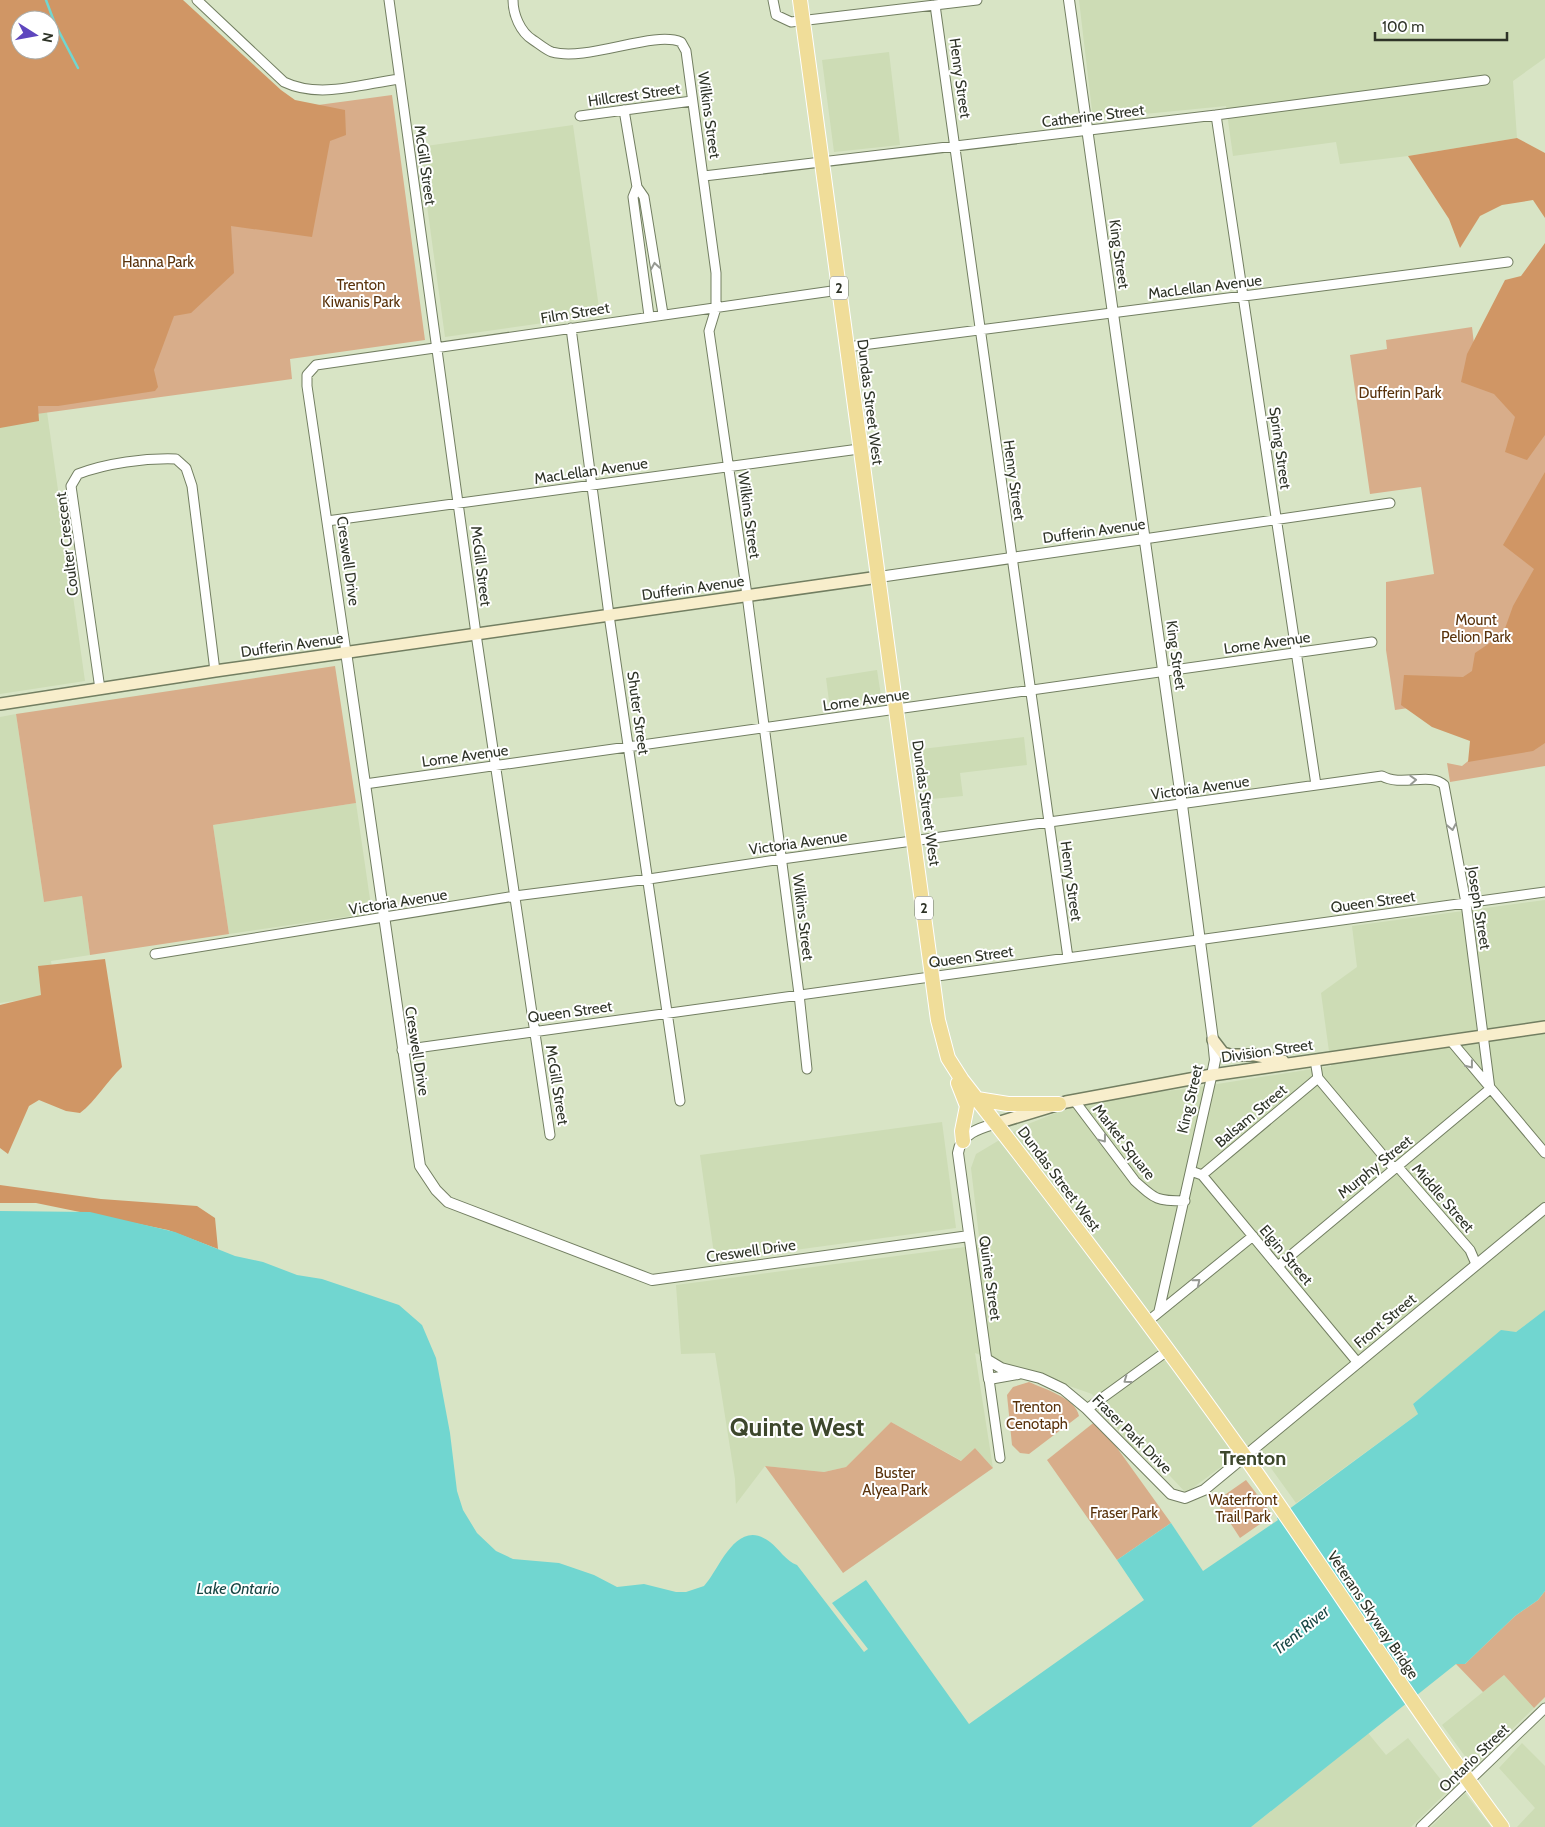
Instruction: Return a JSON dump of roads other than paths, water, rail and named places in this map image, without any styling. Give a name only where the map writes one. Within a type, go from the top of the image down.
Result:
[{"type":"main road","name":"Dundas Street West","points":[[800,0],[859,449],[879,576],[943,1045],[953,1068],[997,1123],[1147,1322],[1278,1505]]},
{"type":"main road","name":"Dufferin Avenue","points":[[0,704],[215,671],[879,576]]},
{"type":"main road","name":"Division Street","points":[[997,1123],[1074,1100],[1212,1075],[1545,1027]]},
{"type":"main road","points":[[1213,1040],[1223,1052],[1230,1055],[1255,1055],[1292,1063]]},
{"type":"main road","points":[[953,1068],[967,1106],[962,1131],[963,1141]]},
{"type":"main road","points":[[977,1099],[1008,1104],[1059,1104]]},
{"type":"main road","name":"Veterans Skyway Bridge","points":[[1278,1505],[1468,1782],[1502,1827]]},
{"type":"street","points":[[197,0],[284,82],[298,89],[313,91],[399,79]]},
{"type":"street","name":"McGill Street","points":[[389,0],[460,504],[476,634],[497,765],[550,1134]]},
{"type":"street","name":"Wilkins Street","points":[[513,0],[517,21],[528,37],[552,52],[586,52],[666,39],[681,42],[686,51],[716,273],[716,308],[709,332],[747,595],[763,729],[782,859],[807,1069]]},
{"type":"street","points":[[773,0],[776,15],[783,20],[791,22],[929,4],[977,0]]},
{"type":"street","name":"King Street","points":[[1068,0],[1182,805],[1213,1040],[1214,1060],[1212,1075],[1185,1201],[1158,1311]]},
{"type":"street","name":"Henry Street","points":[[929,4],[956,146],[1011,558],[1068,958]]},
{"type":"street","name":"Catherine Street","points":[[704,176],[1216,115],[1485,80]]},
{"type":"street","name":"Hillcrest Street","points":[[580,116],[692,101]]},
{"type":"street","points":[[624,110],[637,187],[644,197],[662,314]]},
{"type":"street","name":"Spring Street","points":[[1216,115],[1316,785]]},
{"type":"street","points":[[637,187],[633,197],[650,316]]},
{"type":"street","name":"MacLellan Avenue","points":[[846,347],[1508,262]]},
{"type":"street","name":"Film Street","points":[[316,365],[839,290]]},
{"type":"street","name":"Shuter Street","points":[[571,328],[609,615],[680,1101]]},
{"type":"street","name":"Creswell Drive","points":[[316,365],[307,375],[307,386],[402,1050],[420,1166],[436,1190],[448,1202],[652,1280],[969,1236]]},
{"type":"street","name":"MacLellan Avenue","points":[[327,521],[859,449]]},
{"type":"street","name":"Coulter Crescent","points":[[100,689],[71,486],[78,474],[92,468],[163,459],[176,459],[186,468],[192,486],[215,671]]},
{"type":"street","name":"Dufferin Avenue","points":[[879,576],[1390,503]]},
{"type":"street","name":"Lorne Avenue","points":[[364,784],[1372,642]]},
{"type":"street","name":"Victoria Avenue","points":[[155,954],[516,896],[1382,776],[1391,781],[1435,779],[1444,785]]},
{"type":"street","name":"Joseph Street","points":[[1444,785],[1466,903],[1490,1089]]},
{"type":"street","name":"Queen Street","points":[[402,1050],[534,1030],[1545,892]]},
{"type":"street","points":[[1451,1041],[1545,1153]]},
{"type":"street","points":[[1316,1060],[1318,1078]]},
{"type":"street","name":"Middle Street","points":[[1318,1078],[1391,1165],[1398,1167],[1470,1250],[1476,1264]]},
{"type":"street","name":"Balsam Street","points":[[1202,1174],[1318,1078]]},
{"type":"street","name":"Murphy Street","points":[[1278,1266],[1490,1089]]},
{"type":"street","name":"Market Square","points":[[1074,1100],[1135,1181],[1145,1191],[1157,1200],[1172,1203],[1185,1201]]},
{"type":"street","points":[[963,1141],[980,1128],[997,1123]]},
{"type":"street","name":"Quinte Street","points":[[963,1141],[958,1153],[1000,1458]]},
{"type":"street","points":[[1191,1171],[1202,1174]]},
{"type":"street","name":"Elgin Street","points":[[1202,1174],[1358,1363]]},
{"type":"street","name":"Front Street","points":[[1245,1457],[1545,1208]]},
{"type":"street","points":[[1147,1322],[1158,1311],[1253,1236]]},
{"type":"street","points":[[1087,1409],[1167,1351]]},
{"type":"street","name":"Fraser Park Drive","points":[[986,1359],[1001,1368],[1024,1373],[1063,1389],[1087,1409],[1171,1494],[1185,1498],[1201,1493],[1245,1457]]},
{"type":"street","points":[[989,1379],[1024,1373]]},
{"type":"street","name":"Ontario Street","points":[[1422,1827],[1545,1708]]},
{"type":"water","name":"Lake Ontario","points":[[0,1211],[90,1212],[175,1232],[235,1256],[263,1262],[297,1275],[322,1279],[399,1305],[422,1325],[436,1358],[450,1433],[457,1491],[463,1510],[477,1533],[496,1551],[513,1559],[559,1563],[594,1575],[617,1587],[644,1584],[676,1592],[686,1592],[704,1586],[730,1549],[738,1541],[747,1536],[758,1536],[770,1542],[786,1558],[797,1565],[864,1652],[868,1649],[832,1603],[866,1580],[969,1724],[1144,1600],[1117,1560],[1171,1523],[1203,1571],[1278,1520],[1277,1518],[1418,1414],[1413,1404],[1501,1330],[1516,1332],[1545,1310],[1545,1591],[1538,1600],[1515,1616],[1465,1664],[1456,1664],[1251,1827],[0,1827]]},
{"type":"waterway","points":[[46,0],[55,24],[78,68]]},
{"type":"district","name":"Quinte West","points":[[797,1427]]},
{"type":"district","name":"Trenton","points":[[1253,1458]]},
{"type":"park label","name":"Hanna Park","points":[[158,262]]},
{"type":"park label","name":"Trenton Kiwanis Park","points":[[361,294]]},
{"type":"park label","name":"Dufferin Park","points":[[1400,393]]},
{"type":"park label","name":"Mount Pelion Park","points":[[1476,628]]},
{"type":"park label","name":"Trenton Cenotaph","points":[[1037,1416]]},
{"type":"park label","name":"Buster Alyea Park","points":[[895,1482]]},
{"type":"park label","name":"Waterfront Trail Park","points":[[1243,1508]]},
{"type":"park label","name":"Fraser Park","points":[[1124,1513]]},
{"type":"water label","name":"Trent River","points":[[1301,1630]]}]
